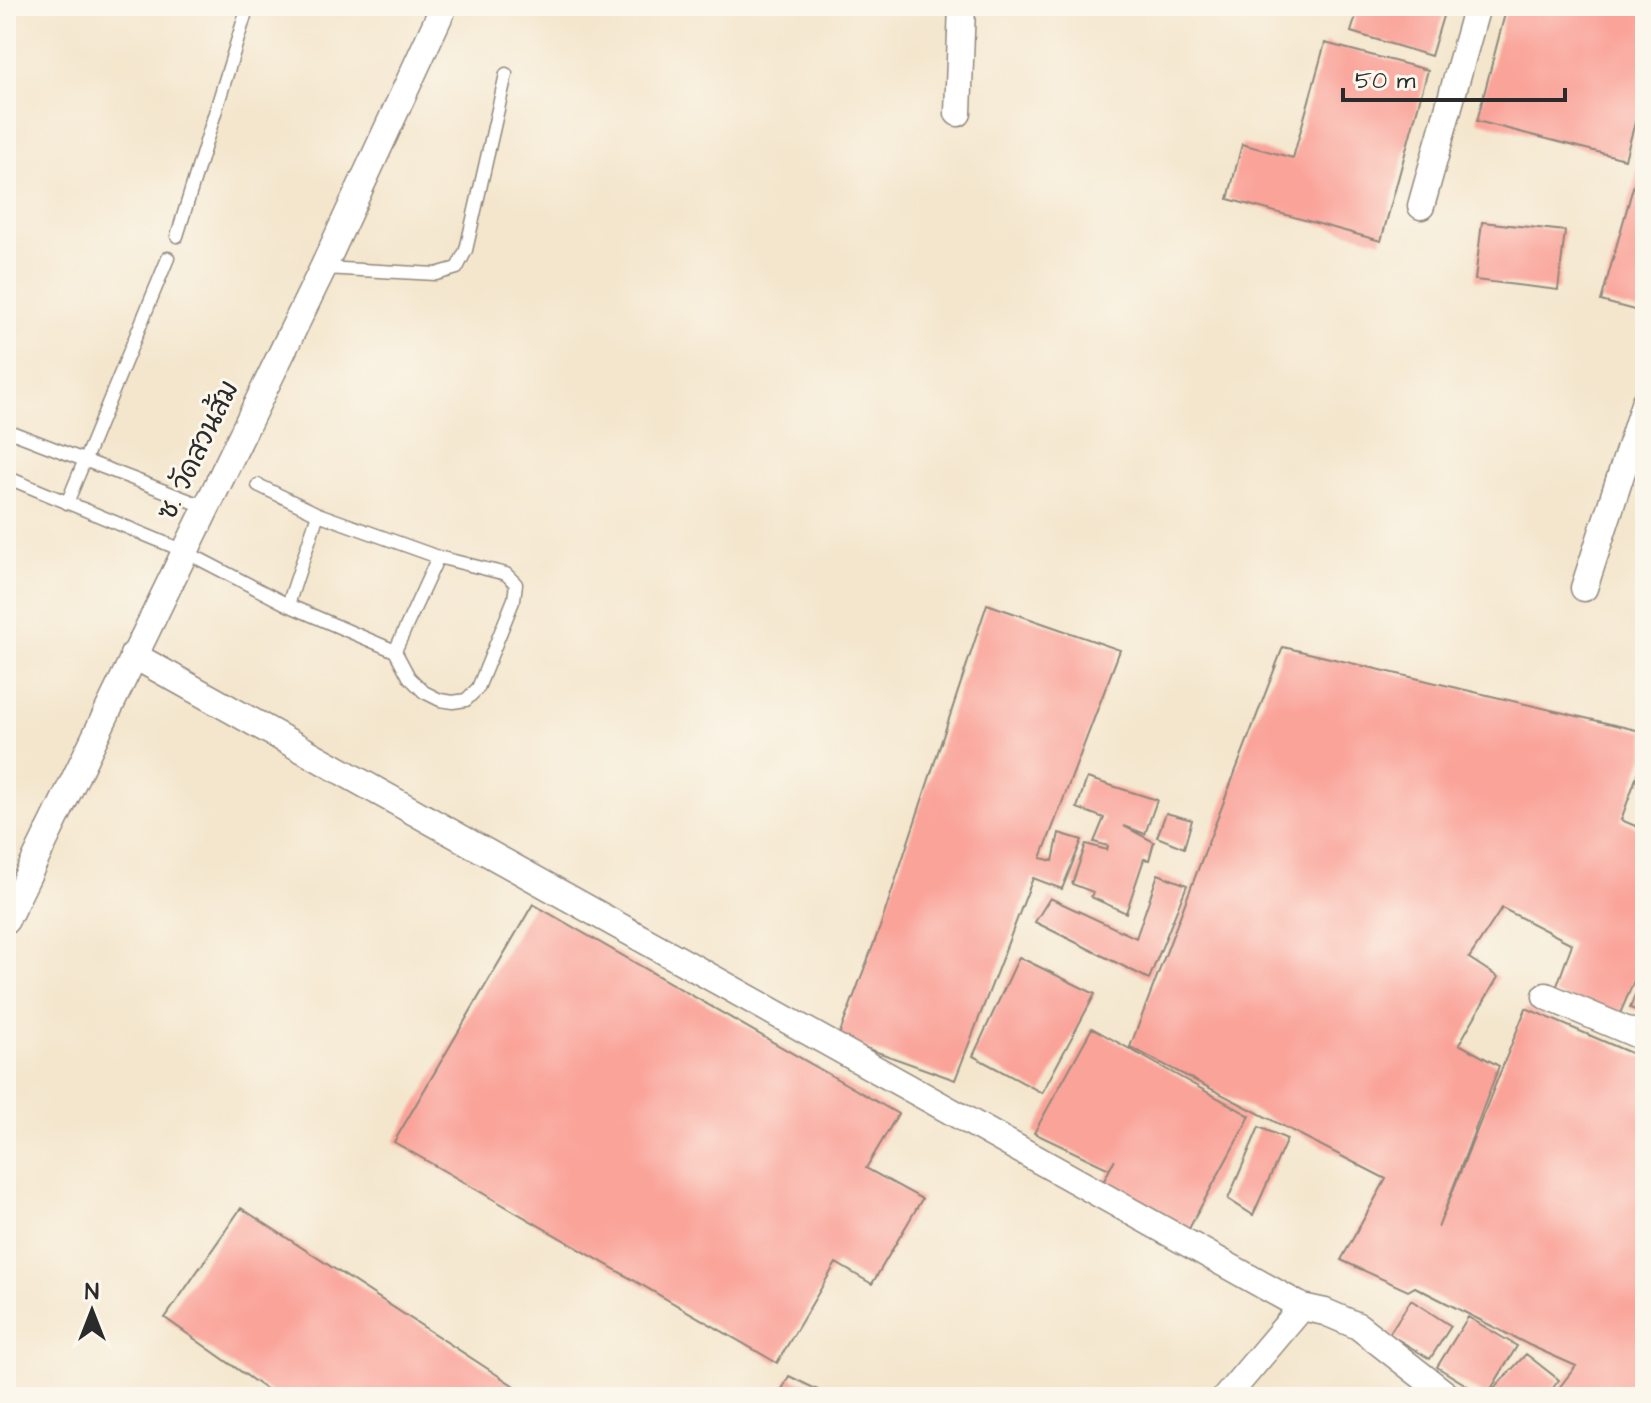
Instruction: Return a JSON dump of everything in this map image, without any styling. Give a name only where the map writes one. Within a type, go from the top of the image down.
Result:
[{"type":"street","name":"ซ. วัดสวนส้ม","points":[[6,920],[323,268],[444,6]]},
{"type":"street","points":[[958,113],[962,6]]},
{"type":"street","points":[[1421,206],[1477,6]]},
{"type":"street","points":[[1584,588],[1645,401]]},
{"type":"street","points":[[133,655],[1302,1307],[1325,1312],[1358,1326],[1449,1397]]},
{"type":"street","points":[[1546,996],[1645,1038]]},
{"type":"street","points":[[1226,1397],[1302,1307]]},
{"type":"lane","points":[[177,236],[248,6]]},
{"type":"lane","points":[[323,268],[436,274],[457,268],[466,250],[506,74]]},
{"type":"lane","points":[[67,503],[168,258]]},
{"type":"lane","points":[[6,430],[206,507]]},
{"type":"lane","points":[[6,477],[184,551],[288,605],[395,651],[409,677],[424,692],[440,700],[466,700],[478,688],[514,599],[516,584],[506,574],[438,557],[318,514],[258,485]]},
{"type":"lane","points":[[288,605],[318,514]]},
{"type":"lane","points":[[395,651],[438,557]]},
{"type":"building","points":[[1359,6],[1446,6],[1431,56],[1351,32]]},
{"type":"building","points":[[1507,6],[1645,6],[1645,86],[1625,159],[1477,121]]},
{"type":"building","points":[[1325,43],[1428,70],[1381,241],[1228,199],[1242,144],[1293,158]]},
{"type":"building","points":[[1645,148],[1645,313],[1601,301]]},
{"type":"building","points":[[1482,222],[1565,231],[1558,290],[1475,280]]},
{"type":"building","points":[[987,604],[1120,650],[1041,858],[1053,861],[1059,833],[1082,840],[1062,889],[1033,878],[955,1080],[838,1038],[880,927]]},
{"type":"building","points":[[1283,647],[1645,732],[1645,753],[1621,820],[1645,830],[1645,952],[1641,965],[1619,1016],[1554,994],[1572,944],[1502,908],[1469,958],[1498,977],[1459,1044],[1499,1066],[1438,1228],[1526,1008],[1645,1059],[1645,1397],[1552,1397],[1576,1366],[1415,1287],[1408,1291],[1341,1260],[1386,1179],[1130,1047]]},
{"type":"building","points":[[1087,778],[1157,800],[1145,834],[1124,826],[1154,842],[1149,860],[1144,859],[1126,913],[1091,897],[1093,892],[1072,884],[1086,844],[1107,850],[1108,846],[1094,842],[1104,818],[1077,808]]},
{"type":"building","points":[[1166,813],[1192,820],[1184,848],[1157,837]]},
{"type":"building","points":[[1158,874],[1187,885],[1149,979],[1035,922],[1050,898],[1136,938]]},
{"type":"building","points":[[533,904],[898,1114],[866,1168],[922,1199],[872,1284],[836,1263],[777,1363],[394,1142]]},
{"type":"building","points":[[1019,957],[1095,994],[1042,1093],[973,1056]]},
{"type":"building","points":[[1645,968],[1645,1014],[1630,1008]]},
{"type":"building","points":[[1092,1028],[1250,1116],[1185,1236],[1101,1186],[1115,1159],[1109,1169],[1034,1133]]},
{"type":"building","points":[[1259,1127],[1287,1139],[1253,1215],[1228,1199]]},
{"type":"building","points":[[241,1208],[531,1397],[277,1397],[165,1318]]},
{"type":"building","points":[[1411,1300],[1451,1326],[1430,1359],[1389,1334]]},
{"type":"building","points":[[1468,1317],[1517,1346],[1486,1397],[1437,1367]]},
{"type":"building","points":[[1526,1354],[1559,1380],[1546,1397],[1486,1397]]},
{"type":"building","points":[[789,1376],[832,1397],[778,1397]]}]
